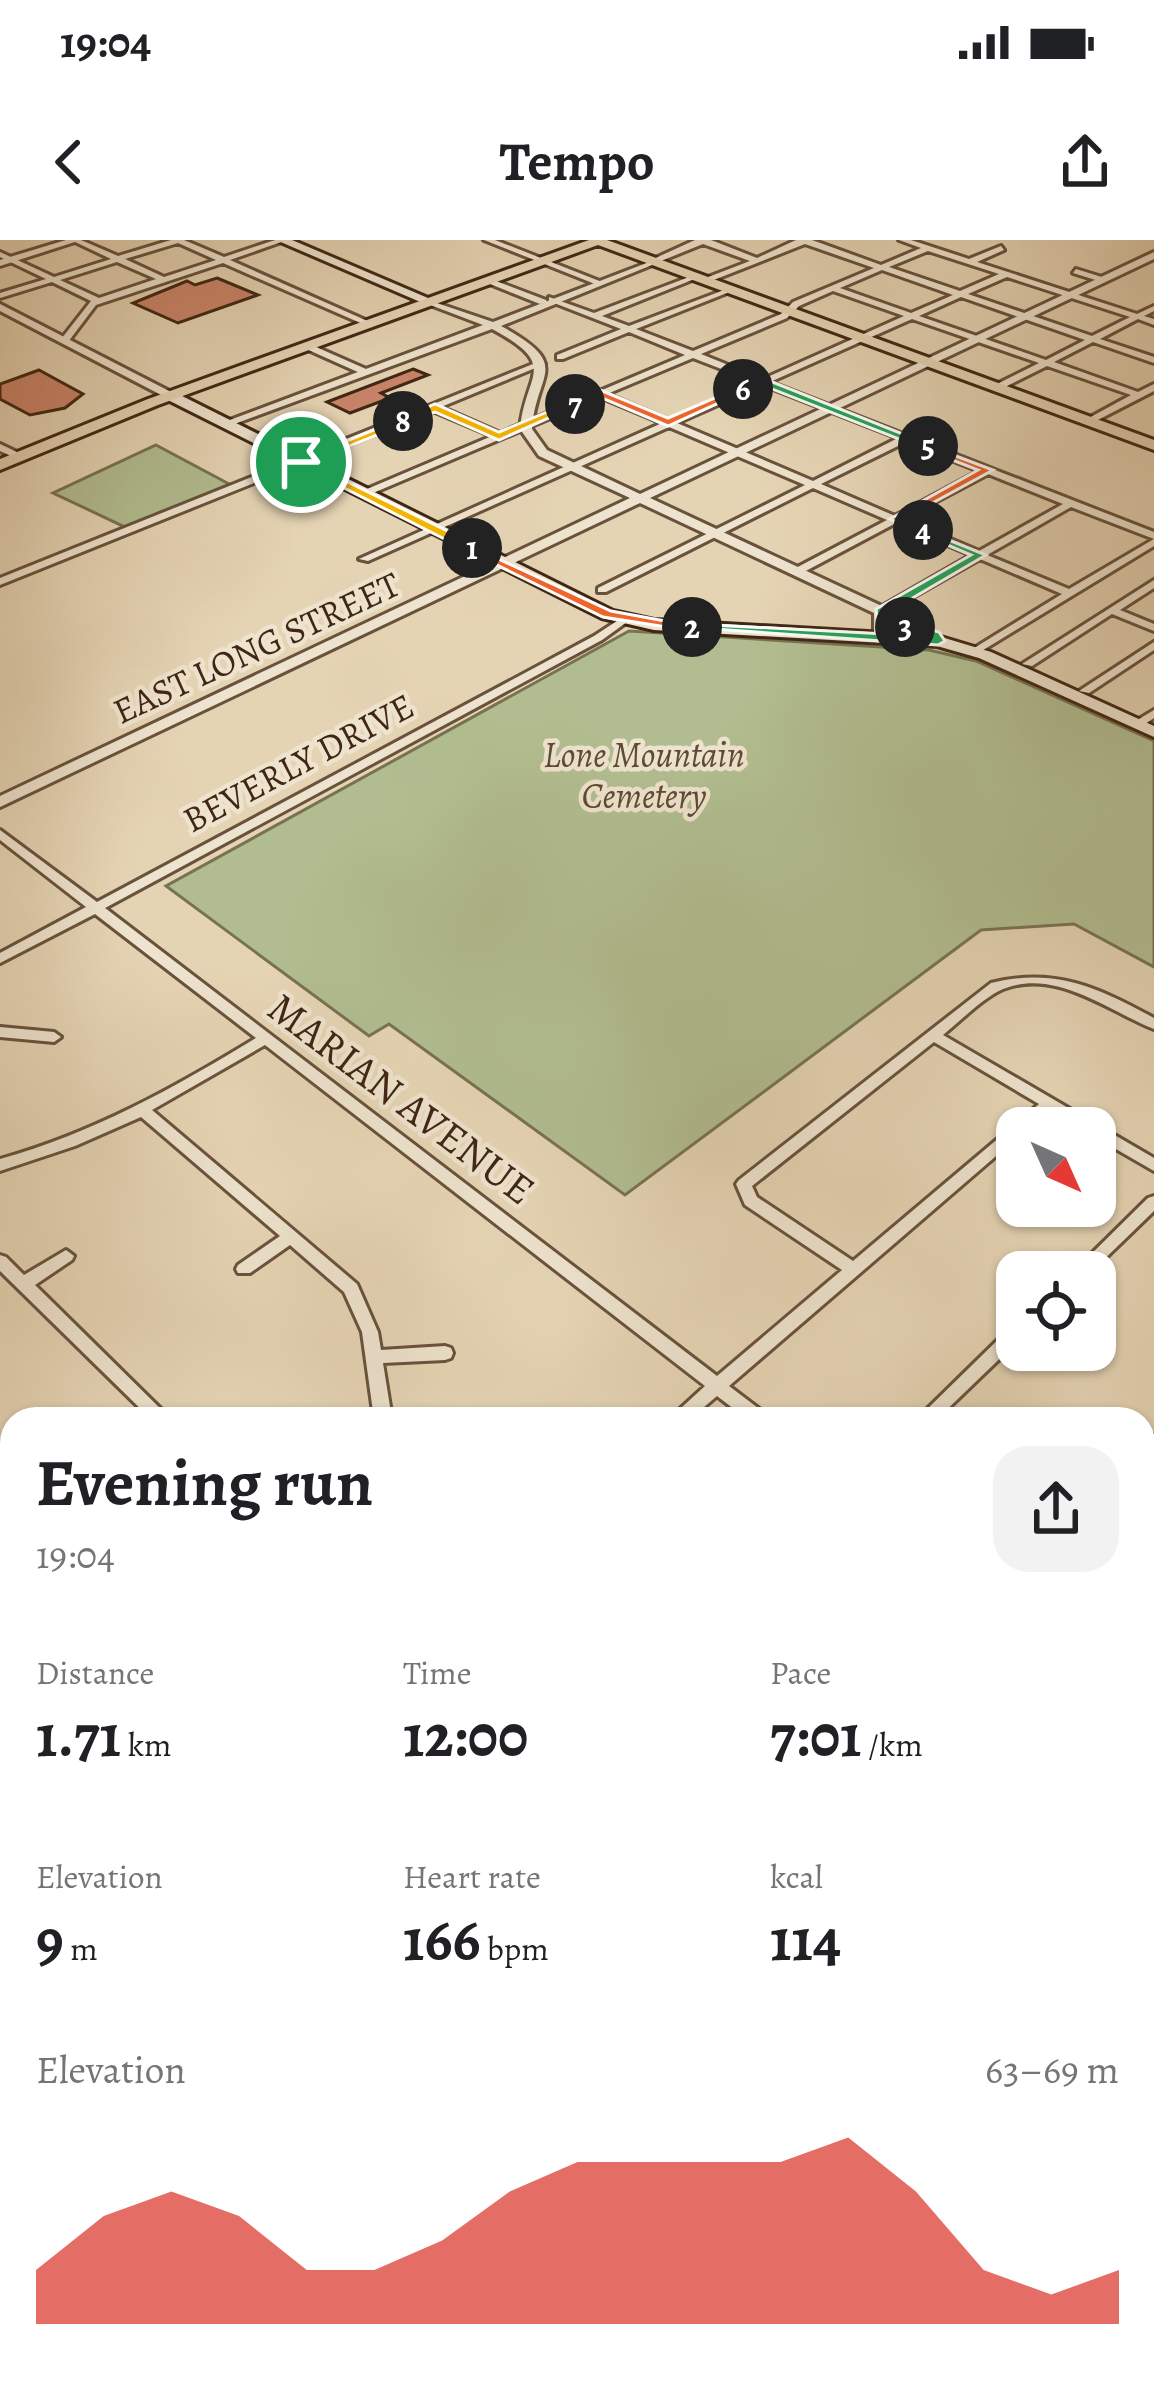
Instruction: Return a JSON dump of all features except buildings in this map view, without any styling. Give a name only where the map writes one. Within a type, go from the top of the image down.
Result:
[{"type":"main road","points":[[283,240],[429,301]]},
{"type":"main road","points":[[0,464],[170,395],[598,240],[1154,445]]},
{"type":"main road","points":[[170,395],[623,620],[676,626],[882,623],[975,652],[1146,728]]},
{"type":"street","points":[[4,259],[75,240],[162,280]]},
{"type":"street","points":[[0,296],[179,240],[368,323]]},
{"type":"street","points":[[65,340],[98,301],[283,240]]},
{"type":"street","points":[[490,240],[598,282]]},
{"type":"street","points":[[225,424],[491,326],[703,240],[756,260]]},
{"type":"street","points":[[593,316],[804,240],[1154,360]]},
{"type":"street","points":[[903,240],[1154,322]]},
{"type":"street","points":[[363,494],[692,355],[928,248]]},
{"type":"street","points":[[969,262],[1001,248]]},
{"type":"street","name":"EAST LONG STREET","points":[[0,802],[1154,255]]},
{"type":"street","points":[[4,259],[98,301]]},
{"type":"street","points":[[1076,272],[1102,280]]},
{"type":"street","points":[[364,559],[1006,274]]},
{"type":"street","points":[[488,280],[761,381],[1154,539]]},
{"type":"street","points":[[832,288],[1139,395]]},
{"type":"street","points":[[560,357],[729,289]]},
{"type":"street","points":[[429,301],[520,340],[541,364],[525,425],[537,448],[568,468],[796,572],[882,623],[980,555],[1071,503]]},
{"type":"street","points":[[0,308],[170,395]]},
{"type":"street","points":[[998,387],[1154,308]]},
{"type":"street","points":[[307,346],[363,371]]},
{"type":"street","points":[[0,582],[541,364]]},
{"type":"street","points":[[503,380],[518,377],[539,383]]},
{"type":"street","points":[[1090,422],[1154,387]]},
{"type":"street","points":[[600,394],[1070,594]]},
{"type":"street","points":[[435,408],[499,436]]},
{"type":"street","points":[[602,590],[906,438]]},
{"type":"street","points":[[0,447],[19,457]]},
{"type":"street","points":[[796,572],[988,470]]},
{"type":"street","points":[[975,652],[1154,539]]},
{"type":"street","points":[[1028,664],[1154,583]]},
{"type":"street","points":[[1111,610],[1154,628]]},
{"type":"street","name":"BEVERLY DRIVE","points":[[0,959],[598,638],[623,620]]},
{"type":"street","points":[[1085,691],[1154,645]]},
{"type":"street","points":[[1146,728],[1154,713]]},
{"type":"street","name":"MARIAN AVENUE","points":[[0,834],[745,1407]]},
{"type":"street","points":[[853,1269],[751,1201],[744,1184],[984,992],[1008,982],[1052,980],[1100,994],[1154,1024]]},
{"type":"street","points":[[0,1032],[54,1037]]},
{"type":"street","points":[[932,1034],[1056,1107]]},
{"type":"street","points":[[0,1166],[140,1108],[266,1039]]},
{"type":"street","points":[[1044,1107],[1049,1103]]},
{"type":"street","points":[[140,1108],[351,1288],[363,1311],[375,1357],[381,1407]]},
{"type":"street","points":[[1116,1142],[1154,1165]]},
{"type":"street","points":[[691,1407],[996,1148]]},
{"type":"street","points":[[1103,1251],[1154,1202]]},
{"type":"street","points":[[244,1269],[292,1236]]},
{"type":"street","points":[[23,1284],[66,1256]]},
{"type":"street","points":[[0,1261],[150,1407]]},
{"type":"street","points":[[939,1407],[996,1352]]},
{"type":"street","points":[[375,1357],[445,1354]]},
{"type":"green space","points":[[156,445],[231,485],[125,527],[53,493]]},
{"type":"green space","name":"Lone Mountain Cemetery","points":[[629,631],[929,650],[976,661],[1154,741],[1154,967],[1074,924],[981,930],[625,1195],[389,1024],[369,1036],[166,886]]},
{"type":"route","points":[[761,381],[988,470],[896,519],[980,555],[880,611],[883,622],[927,632],[938,641],[654,625],[616,618],[301,462],[435,408],[499,436],[600,394],[668,422],[761,381]]}]
